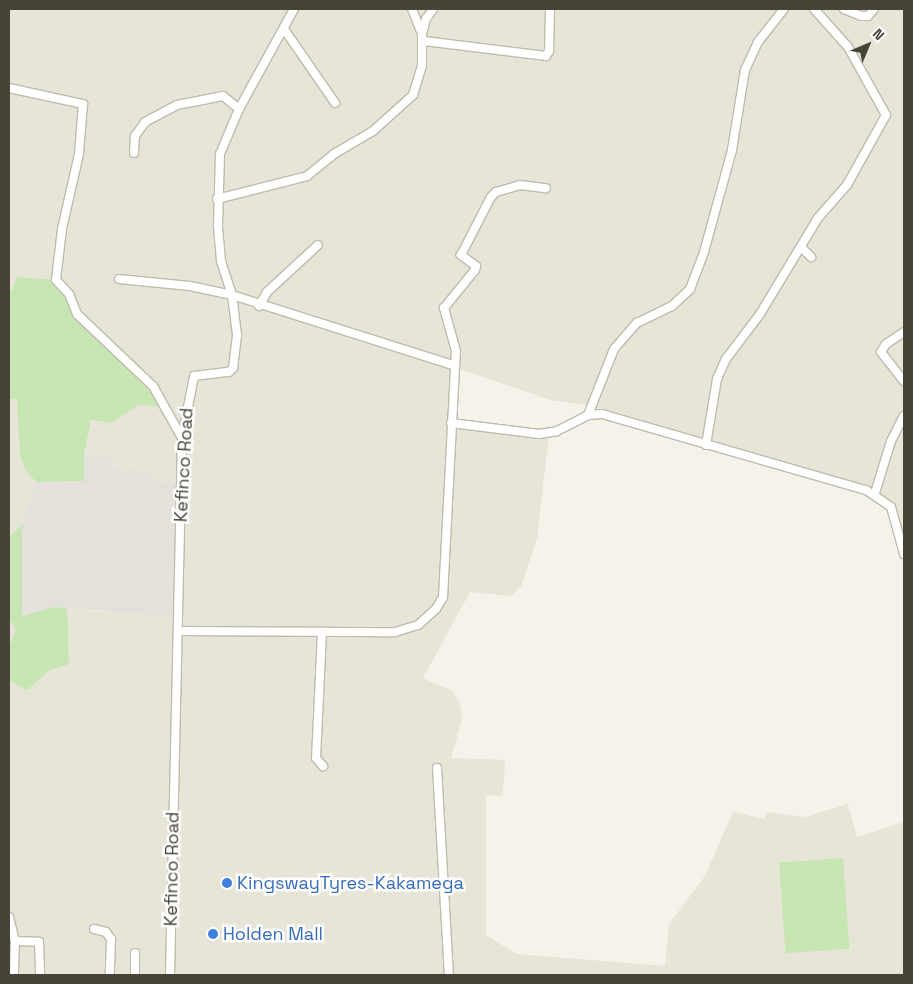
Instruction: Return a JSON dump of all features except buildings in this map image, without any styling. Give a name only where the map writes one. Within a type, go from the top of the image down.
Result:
[{"type":"street","name":"Kefinco Road","points":[[170,975],[180,631],[182,438],[194,376],[229,372],[233,368],[236,335],[232,296],[222,261],[217,199],[220,154],[239,109],[294,9]]},
{"type":"street","points":[[412,9],[423,37]]},
{"type":"street","points":[[217,199],[307,176],[334,154],[373,131],[413,94],[419,81],[426,19],[433,9]]},
{"type":"street","points":[[423,37],[546,56],[549,50],[550,9]]},
{"type":"street","points":[[588,415],[614,349],[637,323],[672,306],[690,289],[704,252],[732,150],[745,70],[758,42],[784,9]]},
{"type":"street","points":[[706,445],[717,380],[726,359],[760,314],[802,248],[818,218],[846,185],[886,115],[848,47],[814,9]]},
{"type":"street","points":[[844,9],[861,16],[868,16],[874,9]]},
{"type":"street","points":[[284,29],[335,103]]},
{"type":"street","points":[[9,88],[83,104],[79,154],[62,229],[56,280],[69,294],[77,314],[153,386],[182,438]]},
{"type":"street","points":[[134,153],[135,136],[145,122],[177,104],[223,96],[239,109]]},
{"type":"street","points":[[180,631],[322,632],[408,630],[436,609],[443,597],[453,365],[456,351],[444,308],[475,270],[476,266],[461,255],[478,219],[496,192],[520,185],[546,188]]},
{"type":"street","points":[[259,306],[267,292],[318,245]]},
{"type":"street","points":[[802,248],[811,257]]},
{"type":"street","points":[[119,279],[190,286],[232,296],[259,306],[339,327],[453,365]]},
{"type":"street","points":[[904,332],[886,344],[881,352],[904,381]]},
{"type":"street","points":[[451,423],[539,434],[557,431],[588,415],[602,414],[875,493],[891,508],[902,529],[904,554]]},
{"type":"street","points":[[875,493],[891,441],[904,416]]},
{"type":"street","points":[[322,632],[316,758],[323,766]]},
{"type":"street","points":[[437,768],[449,975]]},
{"type":"street","points":[[9,917],[15,941],[11,955],[14,975]]},
{"type":"street","points":[[94,929],[106,932],[110,939],[110,975]]},
{"type":"street","points":[[15,941],[39,942],[40,975]]},
{"type":"street","points":[[135,953],[135,975]]},
{"type":"shaded area","points":[[9,9],[904,9],[904,550],[885,500],[603,413],[595,406],[550,400],[454,367],[452,424],[549,435],[537,538],[521,586],[511,596],[470,592],[423,678],[453,691],[461,707],[462,720],[451,758],[505,760],[503,796],[486,795],[486,935],[517,954],[665,966],[669,924],[705,876],[733,812],[765,819],[767,812],[805,817],[848,804],[857,837],[904,822],[904,975],[9,975],[9,400],[17,399],[26,471],[36,482],[22,525],[54,607],[107,612],[152,481],[152,471],[113,469],[114,455],[84,455],[91,420],[112,423],[139,405],[168,408],[79,313],[59,280],[17,277],[12,290],[9,290]]},
{"type":"shaded area","points":[[84,455],[114,455],[113,469],[152,471],[152,481],[182,483],[180,617],[54,607],[22,617],[22,525],[36,482],[84,481]]},
{"type":"green space","points":[[17,277],[59,280],[79,313],[153,384],[169,408],[139,405],[112,423],[91,420],[84,455],[84,481],[36,482],[26,471],[20,455],[17,399],[9,400],[9,290],[12,290]]},
{"type":"green space","points":[[22,525],[22,616],[54,607],[67,608],[69,664],[50,670],[27,690],[9,680],[9,647],[16,630],[9,619],[9,537]]},
{"type":"green space","points":[[843,858],[849,949],[786,953],[779,862]]},
{"type":"place","name":"KingswayTyres-Kakamega","points":[[227,883]]},
{"type":"place","name":"Holden Mall","points":[[213,934]]}]
